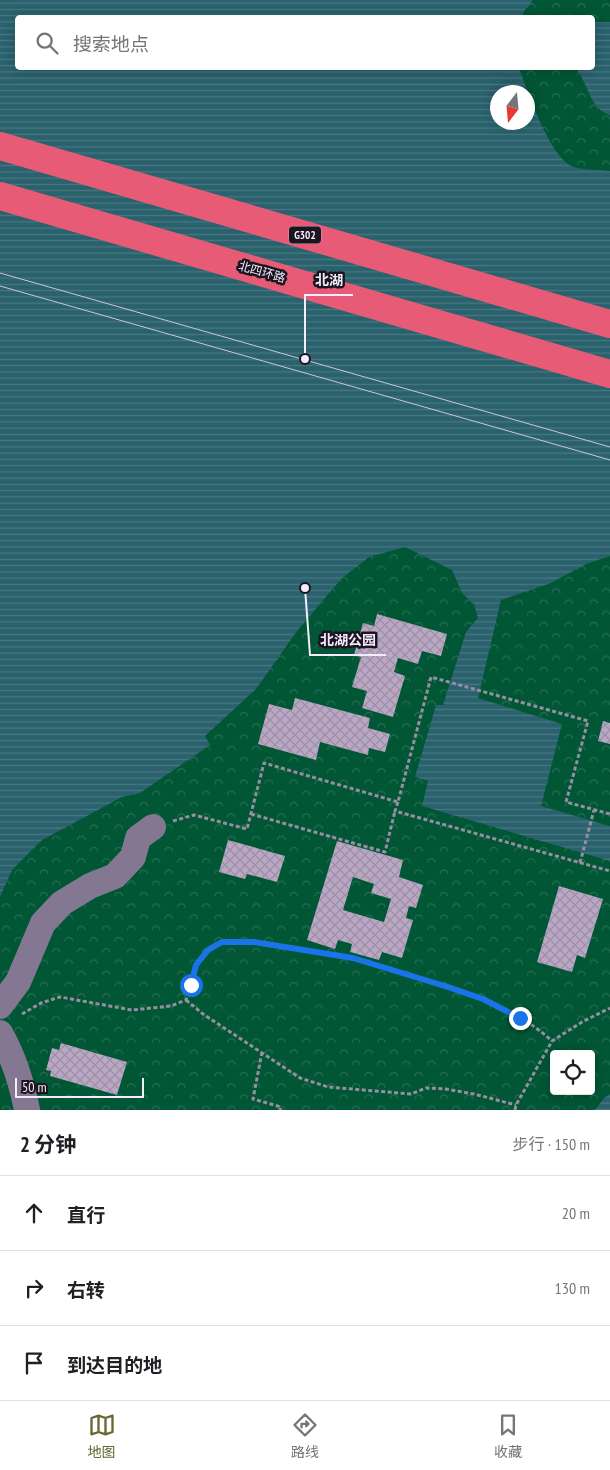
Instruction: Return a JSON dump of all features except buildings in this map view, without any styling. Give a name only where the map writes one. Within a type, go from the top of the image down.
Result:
[{"type":"highway","name":"G302","points":[[0,146],[610,324]]},
{"type":"highway","name":"北四环路","points":[[0,196],[610,374]]},
{"type":"street","points":[[27,1110],[24,1094],[5,1042],[5,1018],[43,923],[62,903],[90,886],[116,876],[133,857],[138,838],[153,827]]},
{"type":"path","points":[[251,814],[384,852],[431,677],[588,721],[566,802],[610,814]]},
{"type":"path","points":[[153,827],[194,815],[247,829],[264,763],[398,802]]},
{"type":"path","points":[[580,863],[594,810]]},
{"type":"path","points":[[396,811],[610,871]]},
{"type":"path","points":[[186,1000],[196,965],[208,950],[222,942],[254,942],[353,958],[448,987],[483,999],[539,1029],[552,1041]]},
{"type":"path","points":[[5,1018],[21,1015],[41,1003],[60,998],[132,1010],[171,1006],[186,1000]]},
{"type":"path","points":[[186,1000],[203,1014],[300,1078],[328,1087],[411,1094],[426,1088],[446,1089],[516,1105]]},
{"type":"path","points":[[514,1110],[552,1041],[582,1022],[610,1008]]},
{"type":"path","points":[[262,1052],[253,1099],[281,1107],[280,1110]]},
{"type":"green space","points":[[0,0],[610,0],[610,1110],[0,1110]]},
{"type":"shaded area","points":[[0,0],[533,0],[522,15],[15,15],[15,70],[520,70],[525,85],[490,85],[490,130],[535,130],[535,109],[553,146],[560,157],[568,164],[577,168],[610,171],[610,556],[586,564],[551,583],[501,600],[478,698],[562,724],[541,806],[610,826],[610,861],[422,806],[428,781],[415,777],[436,705],[443,705],[466,632],[478,618],[474,604],[462,593],[452,570],[405,547],[369,557],[342,578],[297,631],[256,689],[205,736],[210,745],[140,793],[122,797],[42,840],[12,870],[0,897]]},
{"type":"shaded area","points":[[595,22],[610,22],[610,115],[603,112],[593,101],[576,70],[595,70]]},
{"type":"shaded area","points":[[610,1094],[610,1110],[595,1110],[604,1098]]},
{"type":"tram line","points":[[0,273],[610,447]]},
{"type":"tram line","points":[[0,286],[610,460]]},
{"type":"place","name":"北湖","points":[[305,359]]},
{"type":"place","name":"北湖公园","points":[[305,588]]},
{"type":"route","points":[[191,985],[196,965],[208,950],[222,942],[254,942],[353,958],[483,999],[520,1018]]}]
